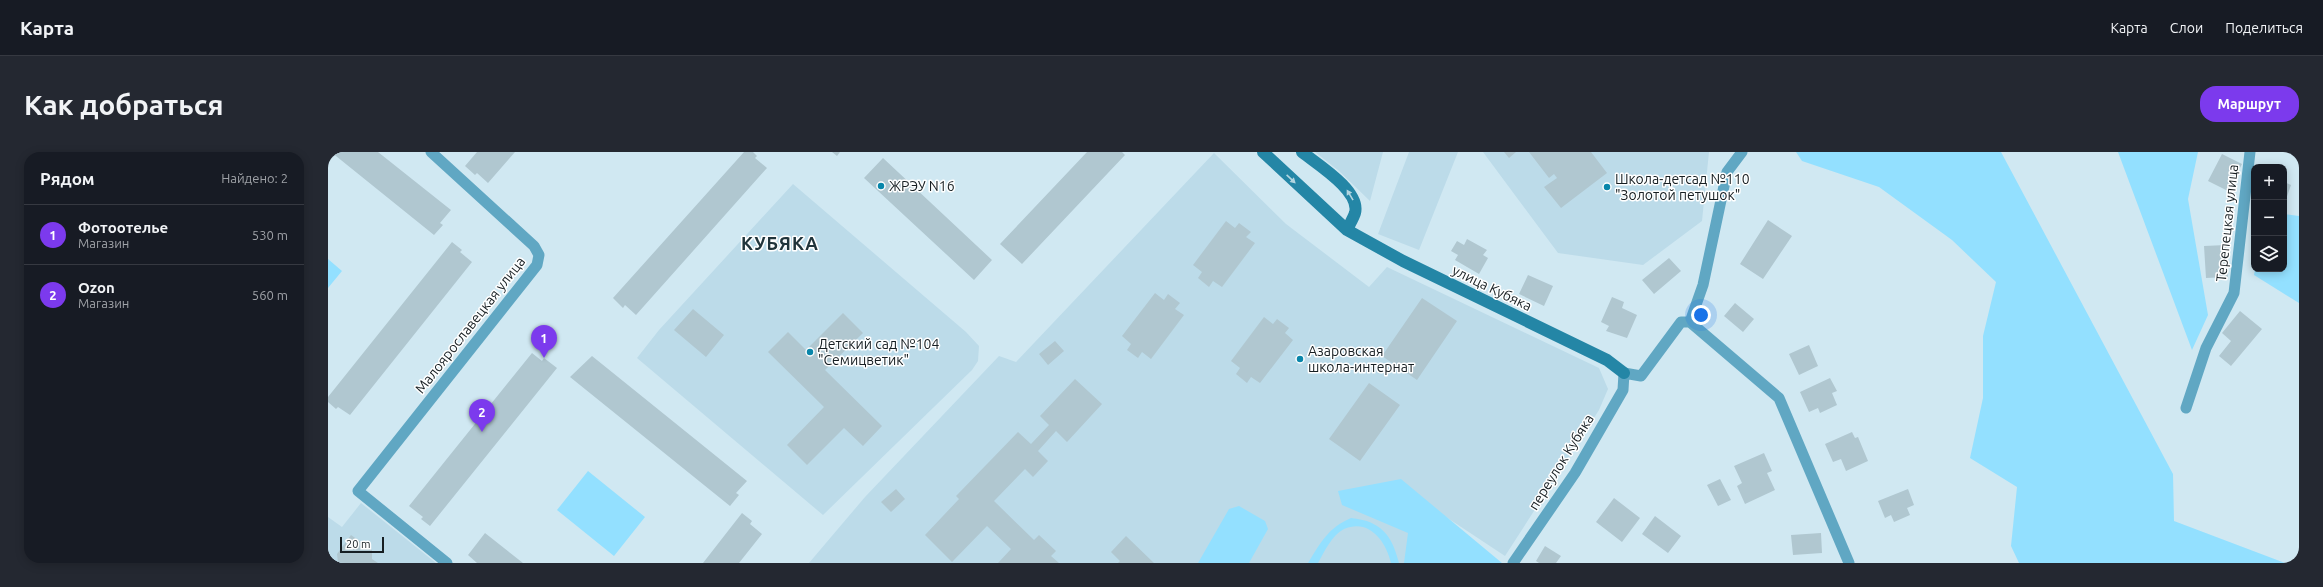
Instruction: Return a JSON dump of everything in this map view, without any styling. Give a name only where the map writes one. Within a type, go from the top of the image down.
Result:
[{"type":"street","name":"Малоярославецкая улица","points":[[431,152],[534,246],[539,255],[537,265],[358,491],[447,563]]},
{"type":"street","name":"улица Кубяка","points":[[1263,152],[1347,230],[1403,261],[1607,360],[1624,373]]},
{"type":"street","points":[[1302,152],[1340,182],[1352,196],[1356,212],[1347,230]]},
{"type":"street","points":[[1690,322],[1703,285],[1727,172],[1742,152]]},
{"type":"street","name":"Терепецкая улица","points":[[2186,408],[2206,348],[2234,293],[2250,152]]},
{"type":"street","points":[[1624,373],[1641,376],[1681,322],[1690,322],[1779,398],[1849,563]]},
{"type":"street","name":"переулок Кубяка","points":[[1513,563],[1575,473],[1623,390],[1624,373]]},
{"type":"shaded area","points":[[1315,152],[1383,152],[1370,201],[1339,171]]},
{"type":"shaded area","points":[[1409,152],[1458,152],[1419,250],[1378,234]]},
{"type":"shaded area","name":"Школа-детсад №110 \"Золотой петушок\"","points":[[1483,152],[1709,152],[1702,221],[1643,265],[1558,253]]},
{"type":"shaded area","points":[[1796,152],[2001,152],[2173,474],[2174,521],[2285,563],[2019,563],[2011,546],[2017,487],[1970,458],[1983,398],[1983,336],[1996,282],[1952,240],[1879,187],[1802,161]]},
{"type":"shaded area","points":[[2118,152],[2198,152],[2188,199],[2208,315],[2192,350]]},
{"type":"shaded area","name":"Азаровская школа-интернат","points":[[1214,153],[1286,224],[1369,287],[1387,267],[1599,368],[1608,389],[1599,410],[1505,556],[1443,515],[1412,563],[809,563],[865,497],[999,356],[1016,362]]},
{"type":"shaded area","name":"Детский сад №104 \"Семицветик\"","points":[[793,184],[966,332],[979,346],[978,361],[972,370],[823,515],[637,358],[659,330]]},
{"type":"shaded area","points":[[2287,214],[2299,216],[2299,303],[2254,275],[2254,272],[2287,272]]},
{"type":"shaded area","points":[[328,259],[342,271],[328,288]]},
{"type":"shaded area","points":[[588,471],[645,517],[614,556],[557,510]]},
{"type":"shaded area","points":[[1401,479],[1502,563],[1404,563],[1408,533],[1342,505],[1338,491]]},
{"type":"shaded area","points":[[361,503],[436,563],[328,563],[328,517],[342,527]]},
{"type":"shaded area","points":[[1239,506],[1265,521],[1268,529],[1249,563],[1198,563],[1229,509]]},
{"type":"shaded area","points":[[1351,518],[1370,522],[1384,531],[1393,545],[1399,563],[1391,563],[1389,555],[1381,540],[1369,529],[1353,526],[1344,529],[1336,535],[1318,563],[1308,563],[1326,536],[1336,526]]},
{"type":"building","points":[[331,152],[378,152],[451,210],[440,223],[443,225],[434,235]]},
{"type":"building","points":[[477,152],[515,152],[488,183],[477,173],[475,175],[465,166]]},
{"type":"building","points":[[744,152],[753,152],[757,156],[755,158],[767,168],[636,315],[625,305],[623,308],[613,298]]},
{"type":"building","points":[[832,152],[840,152],[837,156]]},
{"type":"building","points":[[1087,152],[1122,152],[1125,155],[1022,264],[1000,244]]},
{"type":"building","points":[[1504,152],[1516,152],[1509,158]]},
{"type":"building","points":[[1529,152],[1591,152],[1607,173],[1561,208],[1544,187],[1557,178],[1554,174],[1549,178]]},
{"type":"building","points":[[2222,154],[2242,164],[2228,191],[2208,181]]},
{"type":"building","points":[[883,158],[992,260],[974,280],[864,178]]},
{"type":"building","points":[[2287,183],[2291,185],[2287,196]]},
{"type":"building","points":[[1768,220],[1792,236],[1763,279],[1740,264]]},
{"type":"building","points":[[1226,221],[1235,228],[1239,223],[1251,232],[1246,237],[1255,243],[1222,287],[1213,281],[1209,287],[1198,278],[1202,272],[1193,265]]},
{"type":"building","points":[[1467,239],[1487,250],[1483,255],[1488,258],[1479,274],[1455,260],[1458,255],[1451,251],[1457,241],[1464,245]]},
{"type":"building","points":[[452,242],[462,250],[460,252],[472,262],[350,415],[338,407],[336,409],[328,402],[328,397]]},
{"type":"building","points":[[2226,245],[2228,277],[2206,278],[2204,246]]},
{"type":"building","points":[[1669,258],[1681,271],[1654,294],[1642,280]]},
{"type":"building","points":[[1528,275],[1553,286],[1544,306],[1519,294]]},
{"type":"building","points":[[1155,293],[1164,300],[1168,294],[1180,303],[1175,309],[1184,315],[1151,359],[1142,352],[1138,358],[1127,350],[1131,344],[1122,336]]},
{"type":"building","points":[[1612,297],[1624,302],[1622,308],[1637,315],[1627,338],[1606,331],[1609,326],[1601,322]]},
{"type":"building","points":[[1422,298],[1457,321],[1417,380],[1382,356]]},
{"type":"building","points":[[1735,303],[1754,319],[1743,332],[1724,316]]},
{"type":"building","points":[[693,309],[724,335],[706,357],[674,330]]},
{"type":"building","points":[[2240,311],[2262,329],[2231,366],[2219,356],[2231,341],[2222,333]]},
{"type":"building","points":[[843,313],[863,333],[825,370],[882,426],[863,446],[844,428],[807,465],[787,445],[824,407],[768,352],[788,332],[806,350]]},
{"type":"building","points":[[1264,317],[1273,324],[1277,319],[1289,328],[1285,333],[1293,340],[1260,383],[1251,377],[1247,383],[1236,374],[1240,368],[1231,361]]},
{"type":"building","points":[[1055,341],[1064,351],[1048,365],[1039,354]]},
{"type":"building","points":[[1809,345],[1818,366],[1799,375],[1789,354]]},
{"type":"building","points":[[532,353],[542,361],[544,358],[557,368],[430,526],[421,519],[423,517],[409,506]]},
{"type":"building","points":[[592,356],[747,481],[736,493],[739,495],[730,506],[570,377]]},
{"type":"building","points":[[1830,378],[1837,391],[1832,393],[1837,405],[1820,413],[1818,408],[1809,412],[1800,392]]},
{"type":"building","points":[[1075,379],[1102,404],[1067,442],[1056,431],[1038,451],[1048,461],[1033,477],[1025,469],[994,501],[1034,540],[1039,535],[1056,551],[1051,556],[1059,563],[998,563],[1011,549],[987,526],[952,562],[925,535],[959,499],[956,496],[1018,432],[1031,444],[1049,425],[1040,416]]},
{"type":"building","points":[[1369,383],[1400,405],[1360,461],[1329,439]]},
{"type":"building","points":[[1852,432],[1855,438],[1858,437],[1868,461],[1846,471],[1841,459],[1833,462],[1825,444]]},
{"type":"building","points":[[1764,453],[1772,471],[1767,473],[1775,490],[1745,504],[1737,486],[1742,483],[1734,466]]},
{"type":"building","points":[[1720,479],[1731,500],[1718,506],[1707,485]]},
{"type":"building","points":[[896,489],[905,499],[891,512],[881,502]]},
{"type":"building","points":[[1908,489],[1914,505],[1907,508],[1910,515],[1894,522],[1891,515],[1885,518],[1878,501]]},
{"type":"building","points":[[1614,498],[1640,518],[1622,542],[1596,522]]},
{"type":"building","points":[[742,513],[752,521],[750,524],[762,534],[739,563],[703,563]]},
{"type":"building","points":[[1655,516],[1681,536],[1668,553],[1642,534]]},
{"type":"building","points":[[485,533],[523,563],[477,563],[468,555]]},
{"type":"building","points":[[1821,533],[1822,553],[1793,555],[1791,535]]},
{"type":"building","points":[[351,535],[372,550],[372,559],[378,563],[338,563],[337,554]]},
{"type":"building","points":[[1126,536],[1154,563],[1118,563],[1120,561],[1111,552]]},
{"type":"building","points":[[1545,546],[1561,556],[1556,563],[1539,563],[1536,561]]},
{"type":"place","name":"ЖРЭУ N16","points":[[881,186]]},
{"type":"place","name":"Школа-детсад №110 \"Золотой петушок\"","points":[[1607,187]]},
{"type":"place","name":"Детский сад №104 \"Семицветик\"","points":[[810,352]]},
{"type":"place","name":"Фотоотелье","points":[[544,358]]},
{"type":"place","name":"Азаровская школа-интернат","points":[[1300,359]]},
{"type":"place","name":"Ozon","points":[[482,432]]},
{"type":"district","name":"КУБЯКА","points":[[780,244]]}]
